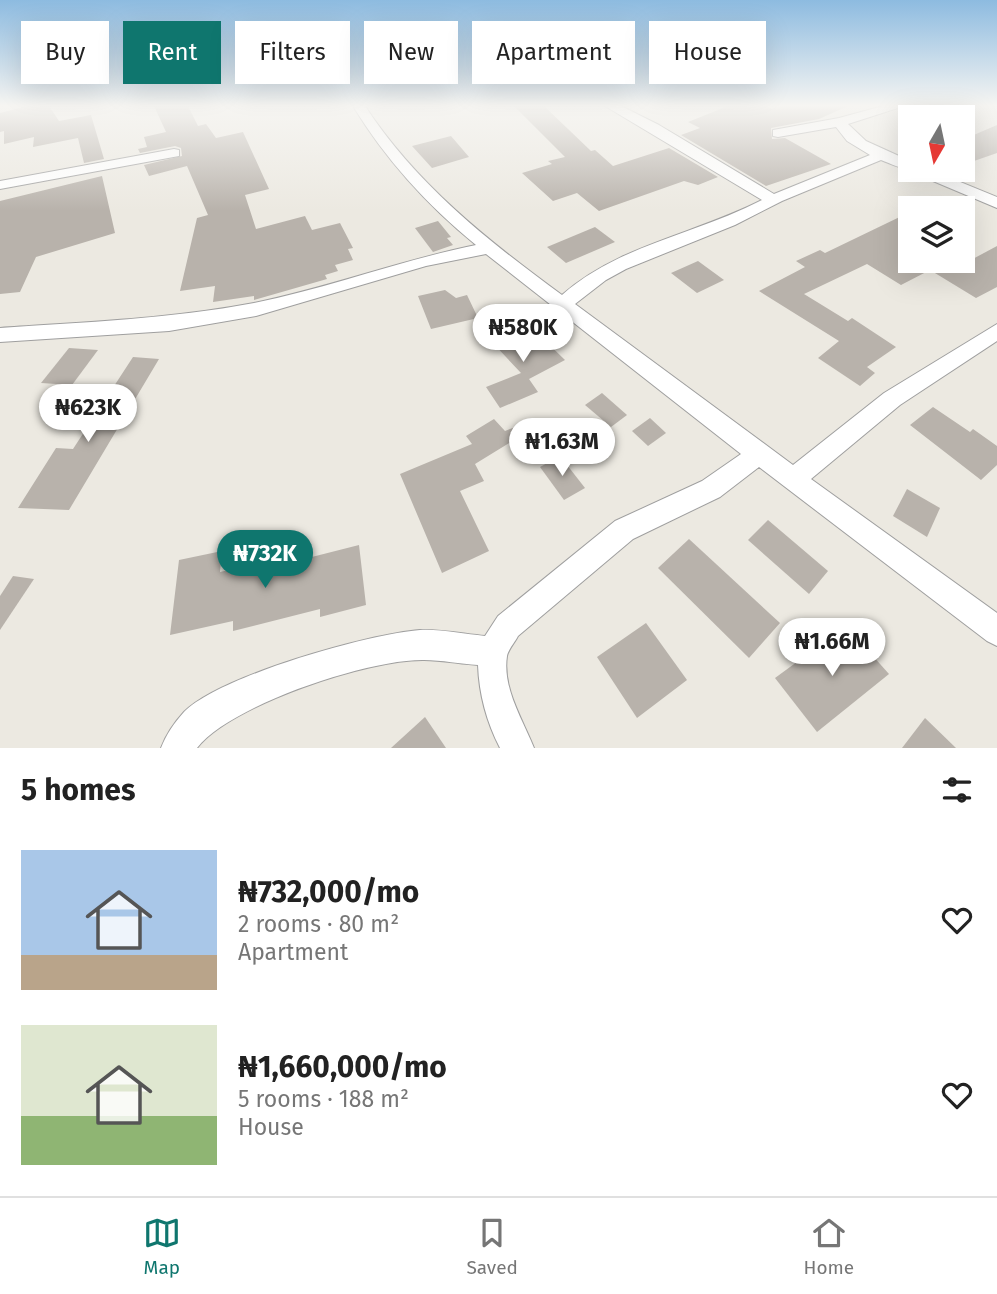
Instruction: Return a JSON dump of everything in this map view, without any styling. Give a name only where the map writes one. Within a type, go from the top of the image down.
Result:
[{"type":"street","points":[[381,141],[442,206],[490,248],[758,455],[997,631]]},
{"type":"street","points":[[675,141],[773,200]]},
{"type":"street","points":[[858,141],[881,155],[898,161]]},
{"type":"street","points":[[0,185],[174,153]]},
{"type":"street","points":[[563,305],[579,288],[637,257],[741,217],[773,200],[881,155]]},
{"type":"street","points":[[947,182],[997,203]]},
{"type":"street","points":[[0,335],[169,324],[256,309],[423,261],[490,248]]},
{"type":"street","points":[[792,480],[892,399],[997,331]]},
{"type":"street","points":[[518,748],[507,728],[494,685],[492,652],[508,626],[624,530],[711,489],[758,455]]},
{"type":"street","points":[[177,748],[197,722],[243,694],[354,656],[422,645],[492,652]]},
{"type":"building","points":[[34,141],[63,141],[33,147]]},
{"type":"building","points":[[79,141],[99,141],[104,159],[84,163]]},
{"type":"building","points":[[145,141],[247,141],[269,189],[245,195],[256,229],[305,216],[312,230],[340,223],[353,248],[348,249],[353,260],[335,265],[338,271],[325,275],[327,279],[254,300],[254,296],[213,302],[215,286],[180,291],[197,218],[208,215],[187,166],[149,176],[144,165],[182,156],[181,148],[175,146],[140,153],[138,149],[147,147]]},
{"type":"building","points":[[432,141],[455,141],[469,157],[432,168],[412,146]]},
{"type":"building","points":[[549,141],[580,141],[613,166],[669,148],[718,177],[698,185],[684,181],[599,211],[577,193],[553,201],[522,173],[552,164],[548,161],[565,157]]},
{"type":"building","points":[[691,141],[790,141],[831,164],[766,186]]},
{"type":"building","points":[[975,141],[997,141],[997,153],[975,161]]},
{"type":"building","points":[[102,176],[115,233],[36,257],[20,292],[0,294],[0,201]]},
{"type":"building","points":[[898,218],[898,273],[924,273],[901,285],[867,264],[804,294],[848,321],[852,318],[896,347],[867,367],[875,373],[860,386],[818,358],[839,341],[759,291],[805,267],[796,261],[820,250],[825,253]]},
{"type":"building","points":[[438,221],[451,237],[447,238],[453,245],[433,252],[415,228]]},
{"type":"building","points":[[595,227],[615,242],[566,263],[547,247]]},
{"type":"building","points":[[997,246],[997,287],[976,298],[935,273],[975,273],[975,258]]},
{"type":"building","points":[[698,261],[724,280],[697,293],[671,273]]},
{"type":"building","points":[[445,290],[456,298],[467,295],[478,318],[431,329],[418,296]]},
{"type":"building","points":[[527,323],[565,360],[529,379],[538,392],[500,408],[486,387],[521,373],[491,341]]},
{"type":"building","points":[[69,348],[98,350],[72,385],[41,383]]},
{"type":"building","points":[[133,357],[159,359],[69,510],[18,508],[56,448],[73,449]]},
{"type":"building","points":[[602,393],[627,415],[611,427],[585,405]]},
{"type":"building","points":[[933,407],[997,446],[997,465],[981,480],[910,425]]},
{"type":"building","points":[[650,418],[666,433],[648,446],[632,431]]},
{"type":"building","points":[[494,419],[505,431],[518,426],[522,435],[475,464],[484,481],[460,491],[489,551],[442,573],[400,474],[472,444],[466,436]]},
{"type":"building","points":[[560,456],[585,488],[564,500],[540,467]]},
{"type":"building","points":[[907,489],[940,508],[927,537],[893,516]]},
{"type":"building","points":[[768,520],[828,571],[809,594],[748,540]]},
{"type":"building","points":[[689,539],[780,623],[749,658],[658,568]]},
{"type":"building","points":[[359,545],[366,605],[320,617],[320,609],[233,631],[233,621],[170,635],[179,560],[222,551],[220,572],[300,553],[300,560]]},
{"type":"building","points":[[13,576],[34,579],[0,630],[0,596]]},
{"type":"building","points":[[646,623],[687,680],[637,718],[597,657]]},
{"type":"building","points":[[846,626],[889,674],[817,732],[775,678]]},
{"type":"building","points":[[425,717],[446,748],[391,748]]},
{"type":"building","points":[[925,718],[956,748],[902,748]]}]
